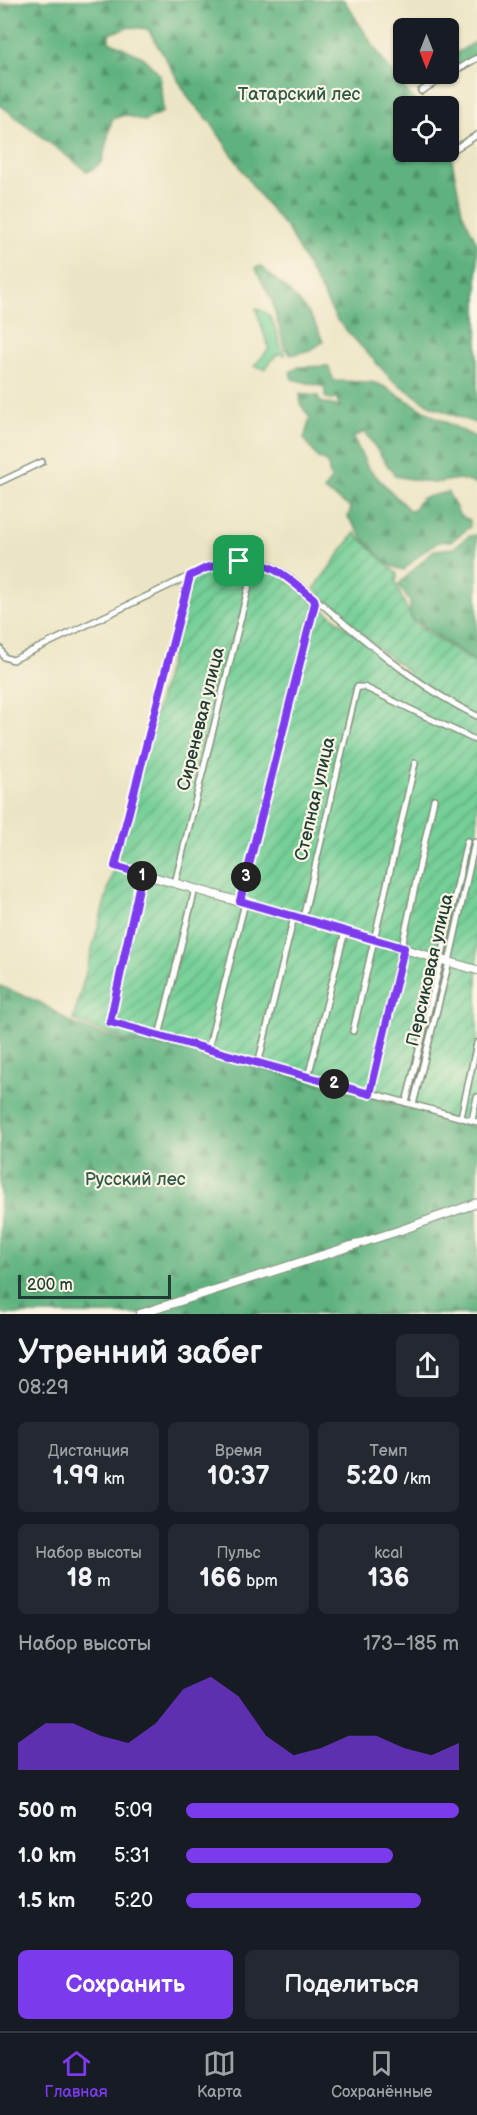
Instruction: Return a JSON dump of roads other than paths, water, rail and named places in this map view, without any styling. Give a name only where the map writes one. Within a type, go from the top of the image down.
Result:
[{"type":"street","points":[[421,91],[477,58]]},
{"type":"street","points":[[459,146],[477,135]]},
{"type":"street","points":[[0,482],[42,462]]},
{"type":"street","points":[[0,648],[4,657],[13,660],[190,576],[222,564],[255,561],[282,573],[374,648],[450,703],[477,716]]},
{"type":"street","name":"Сиреневая улица","points":[[175,883],[255,561]]},
{"type":"street","points":[[190,576],[115,866],[477,970]]},
{"type":"street","points":[[208,1049],[314,599]]},
{"type":"street","name":"Степная улица","points":[[258,1064],[357,687],[364,687],[477,741]]},
{"type":"street","points":[[353,1031],[415,764]]},
{"type":"street","points":[[370,1094],[404,948],[434,799]]},
{"type":"street","points":[[406,1103],[445,961],[467,842]]},
{"type":"street","name":"Персиковая улица","points":[[413,1105],[445,961],[475,842]]},
{"type":"street","points":[[142,874],[110,1022],[475,1121],[477,1097]]},
{"type":"street","points":[[159,1036],[195,889]]},
{"type":"street","points":[[308,1077],[345,931]]},
{"type":"street","points":[[461,1117],[477,1043]]},
{"type":"street","points":[[143,1314],[477,1203]]},
{"type":"park label","name":"Татарский лес","points":[[299,94]]},
{"type":"park label","name":"Русский лес","points":[[135,1179]]}]
